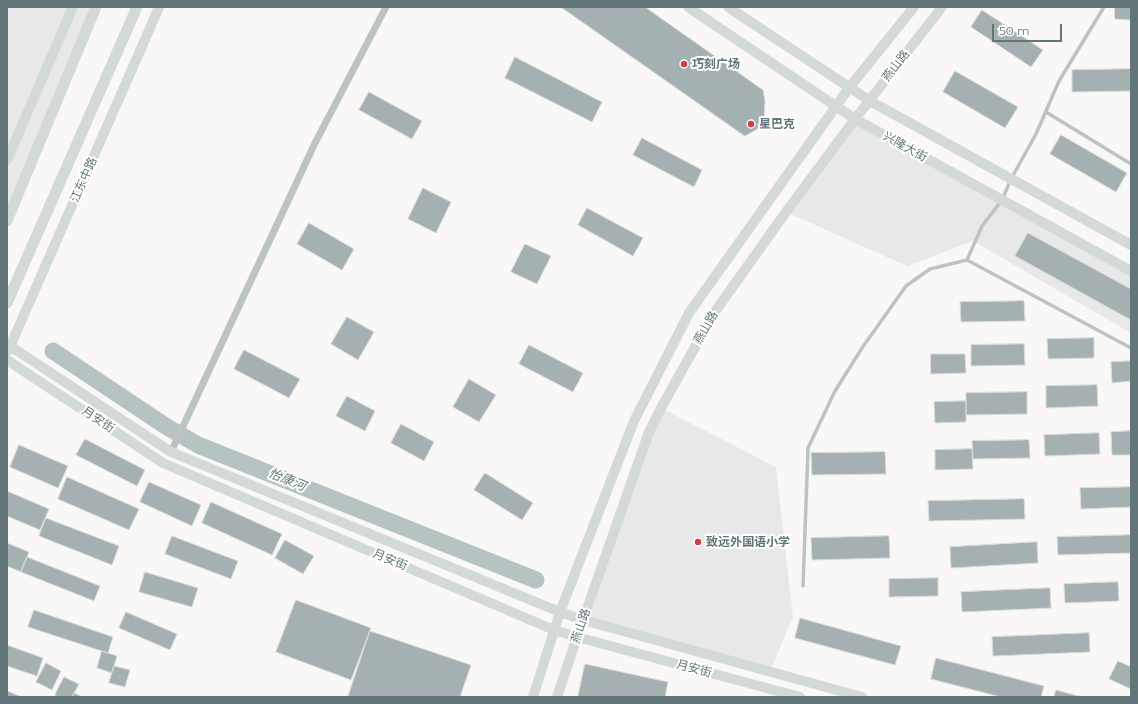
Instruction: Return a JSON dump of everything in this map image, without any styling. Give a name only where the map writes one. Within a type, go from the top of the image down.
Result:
[{"type":"main road","points":[[7,221],[96,7]]},
{"type":"main road","name":"江东中路","points":[[7,302],[137,7]]},
{"type":"street","points":[[7,160],[73,7]]},
{"type":"street","name":"江东中路","points":[[8,348],[159,7]]},
{"type":"street","points":[[172,452],[315,143],[386,7]]},
{"type":"street","name":"兴隆大街","points":[[688,7],[855,119],[1131,271]]},
{"type":"street","name":"兴隆大街","points":[[728,7],[870,101],[1131,245]]},
{"type":"street","name":"燕山路","points":[[533,697],[560,612],[634,421],[689,313],[849,88],[914,7]]},
{"type":"street","name":"燕山路","points":[[557,697],[649,432],[661,408],[714,314],[786,212],[855,119],[942,7]]},
{"type":"street","points":[[8,348],[172,452],[560,612],[583,620],[862,697]]},
{"type":"street","name":"月安街","points":[[7,360],[163,463],[554,630],[800,697]]},
{"type":"lane","points":[[967,260],[982,226],[1002,200],[1011,179],[1036,134],[1059,81],[1104,7]]},
{"type":"lane","points":[[1046,112],[1131,164]]},
{"type":"lane","points":[[803,586],[808,448],[835,391],[862,348],[906,286],[930,269],[967,260],[1131,348]]},
{"type":"shaded area","points":[[7,7],[96,7],[7,221]]},
{"type":"shaded area","points":[[855,119],[1131,271],[1131,333],[973,241],[907,266],[786,212]]},
{"type":"shaded area","name":"致远外国语小学","points":[[661,408],[776,467],[793,617],[770,671],[583,620]]},
{"type":"building","name":"巧刻广场","points":[[561,7],[645,7],[763,90],[765,101],[764,122],[761,127],[745,136]]},
{"type":"building","points":[[1115,7],[1131,7],[1131,20],[1115,19]]},
{"type":"building","points":[[982,10],[1043,50],[1031,67],[971,27]]},
{"type":"building","points":[[515,57],[602,102],[592,122],[505,78]]},
{"type":"building","points":[[1131,69],[1131,91],[1072,92],[1072,70]]},
{"type":"building","points":[[955,71],[1018,107],[1005,128],[943,92]]},
{"type":"building","points":[[369,92],[422,121],[412,139],[359,110]]},
{"type":"building","points":[[1061,135],[1127,173],[1116,192],[1050,154]]},
{"type":"building","points":[[642,138],[702,170],[694,187],[633,155]]},
{"type":"building","points":[[423,188],[451,202],[436,233],[408,219]]},
{"type":"building","points":[[587,208],[643,238],[633,256],[578,225]]},
{"type":"building","points":[[309,223],[354,249],[342,270],[297,244]]},
{"type":"building","points":[[1028,233],[1131,289],[1131,320],[1015,256]]},
{"type":"building","points":[[525,244],[551,256],[537,284],[511,272]]},
{"type":"building","points":[[1024,301],[1025,321],[961,322],[960,302]]},
{"type":"building","points":[[347,317],[374,332],[358,360],[331,344]]},
{"type":"building","points":[[1094,338],[1094,358],[1048,359],[1047,339]]},
{"type":"building","points":[[1024,344],[1025,365],[971,366],[971,345]]},
{"type":"building","points":[[529,345],[583,373],[573,392],[519,364]]},
{"type":"building","points":[[244,350],[300,379],[289,398],[234,369]]},
{"type":"building","points":[[931,354],[965,354],[966,373],[931,374]]},
{"type":"building","points":[[1131,361],[1131,381],[1112,383],[1111,362]]},
{"type":"building","points":[[469,379],[496,395],[479,422],[453,407]]},
{"type":"building","points":[[1097,385],[1098,406],[1046,408],[1046,386]]},
{"type":"building","points":[[1027,392],[1027,414],[966,415],[966,393]]},
{"type":"building","points":[[347,396],[375,411],[365,431],[336,416]]},
{"type":"building","points":[[966,401],[966,422],[935,423],[934,402]]},
{"type":"building","points":[[401,424],[434,442],[424,461],[391,443]]},
{"type":"building","points":[[1131,431],[1131,455],[1112,455],[1111,432]]},
{"type":"building","points":[[1099,433],[1100,454],[1045,456],[1044,435]]},
{"type":"building","points":[[85,439],[145,470],[137,486],[76,455]]},
{"type":"building","points":[[1029,440],[1030,458],[973,459],[972,441]]},
{"type":"building","points":[[19,445],[68,466],[58,488],[10,467]]},
{"type":"building","points":[[972,449],[973,469],[935,470],[935,450]]},
{"type":"building","points":[[885,452],[886,474],[812,475],[811,453]]},
{"type":"building","points":[[485,473],[533,503],[522,520],[474,490]]},
{"type":"building","points":[[67,477],[139,509],[129,530],[58,499]]},
{"type":"building","points":[[149,482],[201,505],[192,526],[140,502]]},
{"type":"building","points":[[1131,487],[1131,507],[1081,509],[1080,488]]},
{"type":"building","points":[[7,491],[49,509],[40,530],[7,516]]},
{"type":"building","points":[[1024,499],[1025,519],[929,521],[928,501]]},
{"type":"building","points":[[211,502],[282,534],[272,555],[202,523]]},
{"type":"building","points":[[46,518],[119,546],[112,565],[39,536]]},
{"type":"building","points":[[1131,535],[1131,553],[1058,555],[1057,537]]},
{"type":"building","points":[[172,536],[238,561],[231,579],[165,554]]},
{"type":"building","points":[[889,536],[890,558],[812,560],[811,538]]},
{"type":"building","points":[[285,540],[314,556],[303,574],[275,558]]},
{"type":"building","points":[[1037,542],[1038,563],[951,568],[950,547]]},
{"type":"building","points":[[7,543],[29,552],[21,572],[7,566]]},
{"type":"building","points":[[27,557],[100,586],[94,601],[21,572]]},
{"type":"building","points":[[145,572],[198,588],[192,607],[139,592]]},
{"type":"building","points":[[938,578],[938,596],[889,597],[889,579]]},
{"type":"building","points":[[1118,582],[1119,601],[1065,603],[1064,584]]},
{"type":"building","points":[[1050,588],[1051,608],[962,612],[961,592]]},
{"type":"building","points":[[296,600],[371,628],[351,680],[276,652]]},
{"type":"building","points":[[34,610],[113,637],[108,653],[28,627]]},
{"type":"building","points":[[126,612],[177,634],[170,650],[119,628]]},
{"type":"building","points":[[800,618],[901,646],[895,665],[795,638]]},
{"type":"building","points":[[370,631],[471,665],[460,697],[348,697]]},
{"type":"building","points":[[1089,633],[1090,652],[993,656],[992,637]]},
{"type":"building","points":[[7,645],[43,658],[37,676],[7,666]]},
{"type":"building","points":[[102,651],[117,656],[112,673],[97,668]]},
{"type":"building","points":[[936,658],[1044,686],[1041,697],[1001,697],[931,679]]},
{"type":"building","points":[[1118,661],[1131,667],[1131,689],[1109,679]]},
{"type":"building","points":[[46,663],[61,671],[52,690],[36,682]]},
{"type":"building","points":[[585,664],[668,682],[665,697],[578,697]]},
{"type":"building","points":[[114,666],[130,670],[125,687],[109,683]]},
{"type":"building","points":[[64,677],[79,684],[72,697],[58,697],[55,695]]},
{"type":"building","points":[[1056,690],[1082,697],[1054,697]]},
{"type":"building","points":[[7,691],[22,697],[7,697]]},
{"type":"building","points":[[74,693],[83,697],[73,697]]},
{"type":"waterway","name":"怡康河","points":[[53,351],[167,427],[198,445],[536,580]]},
{"type":"place","name":"巧刻广场","points":[[684,64]]},
{"type":"place","name":"星巴克","points":[[751,124]]},
{"type":"place","name":"致远外国语小学","points":[[698,542]]}]
